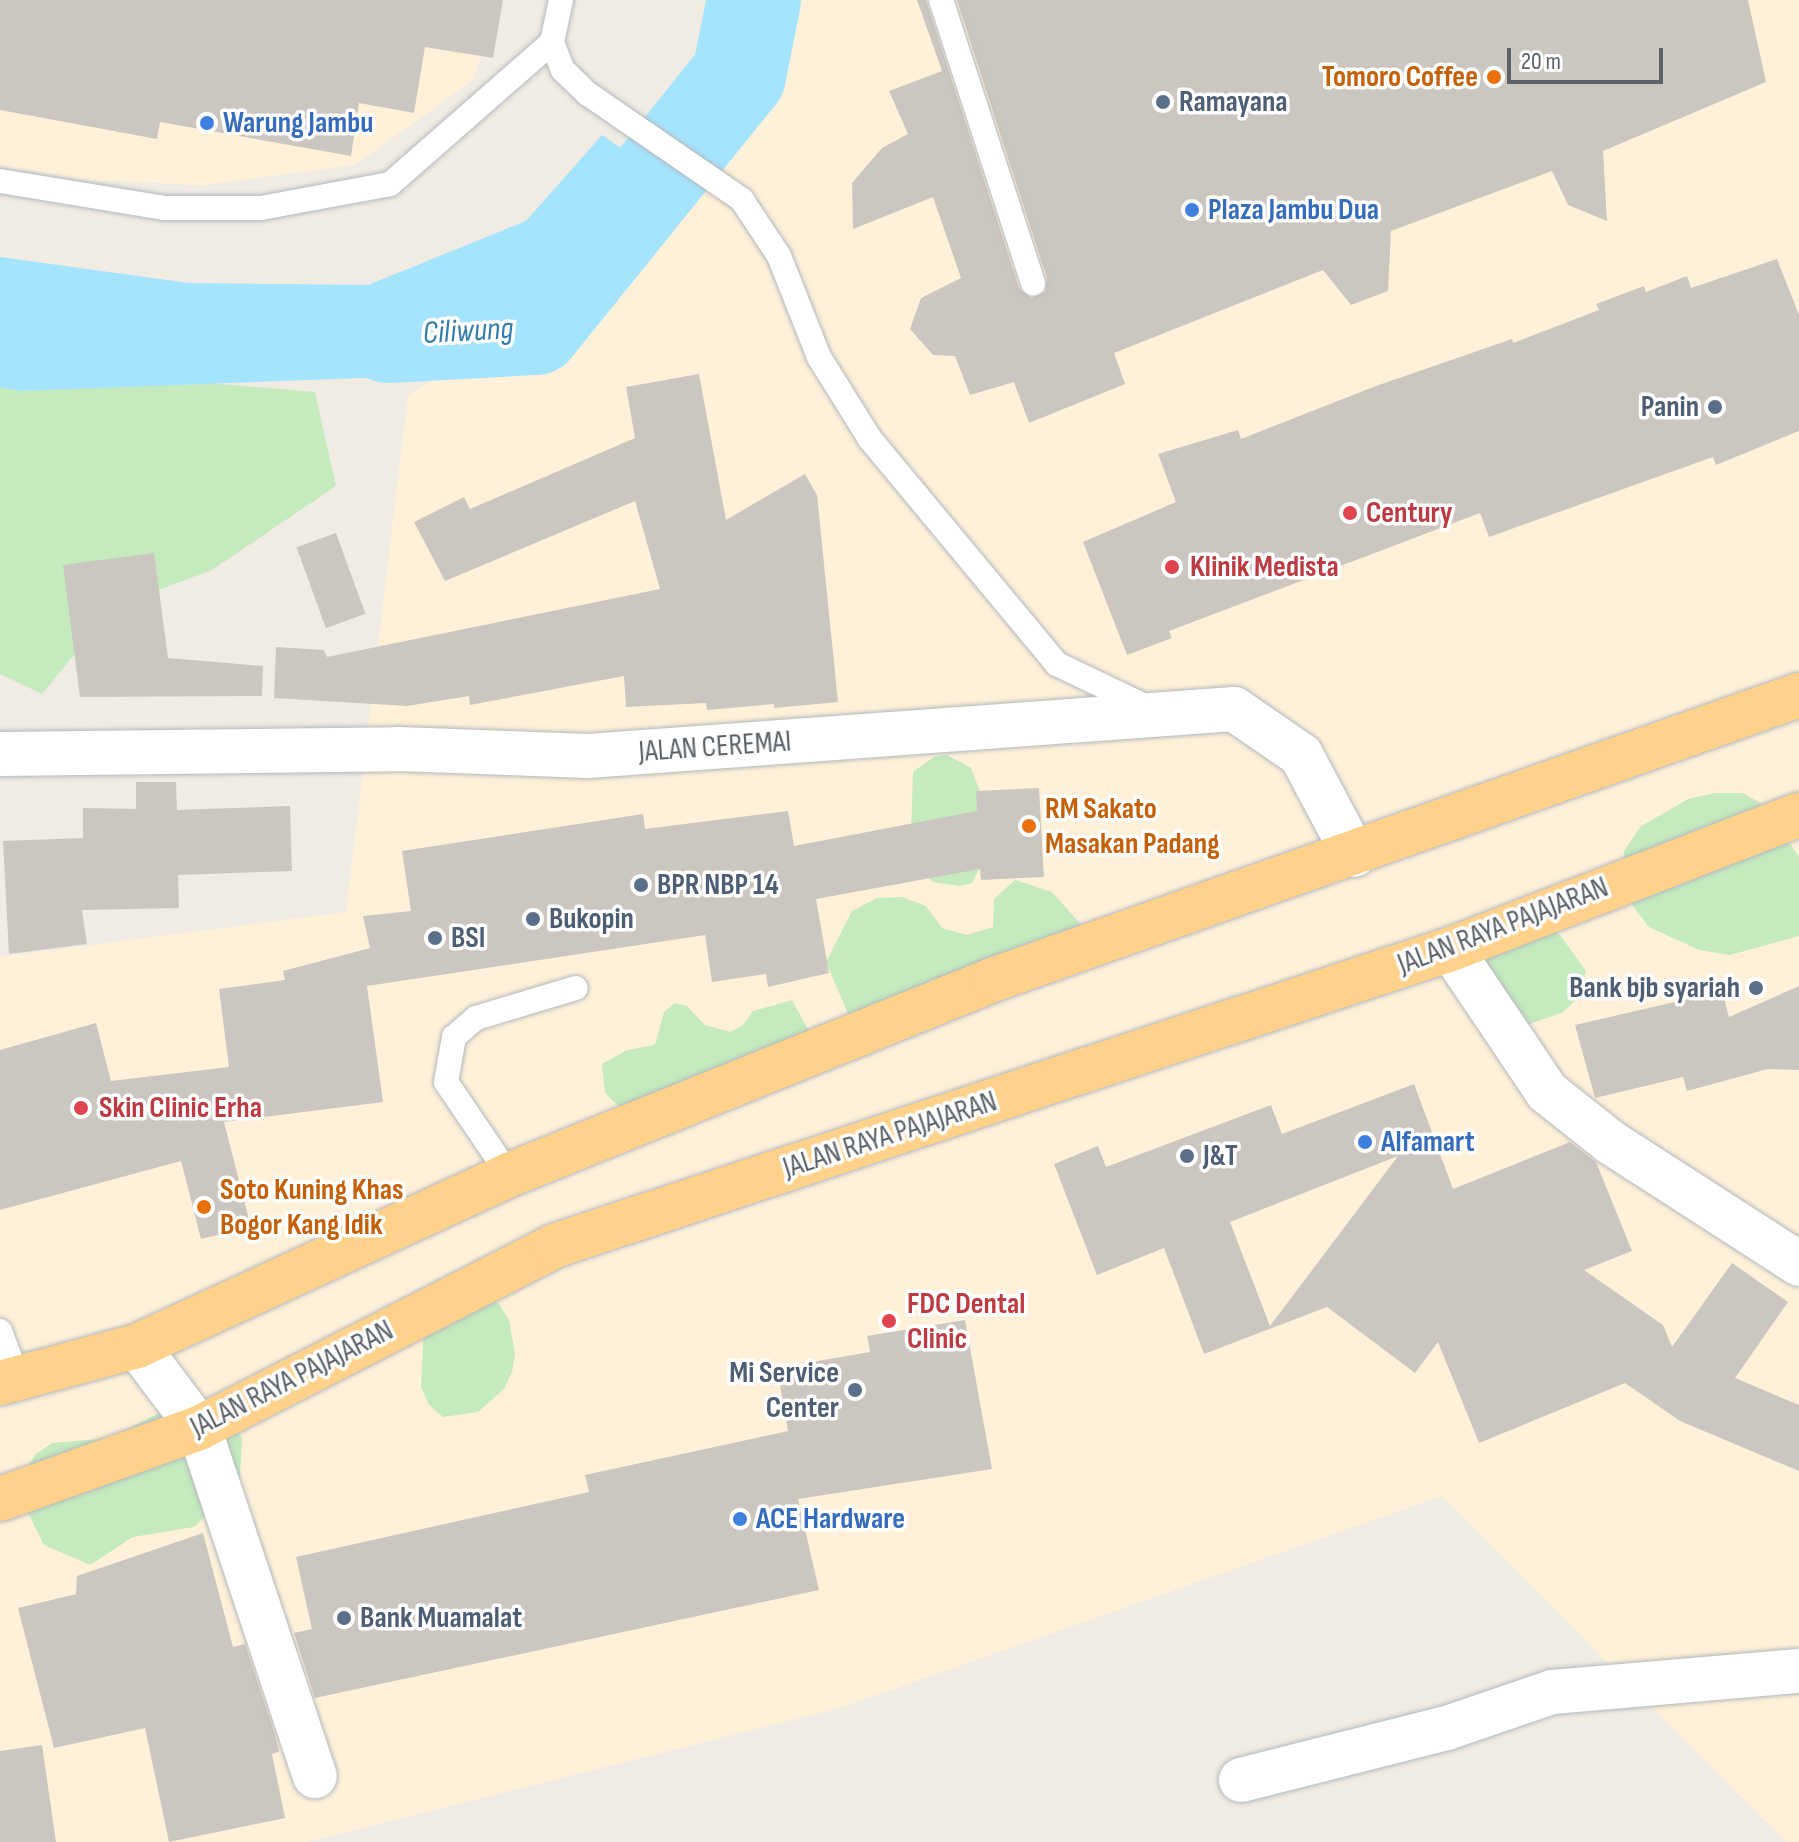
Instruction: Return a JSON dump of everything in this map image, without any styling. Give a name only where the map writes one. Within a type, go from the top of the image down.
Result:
[{"type":"highway","points":[[9,1380],[137,1346],[509,1175],[995,979],[1354,855],[1799,695]]},
{"type":"highway","name":"JALAN RAYA PAJAJARAN","points":[[0,1499],[199,1428],[554,1246],[1451,949],[1799,815]]},
{"type":"street","name":"JALAN CEREMAI","points":[[0,754],[309,749],[588,756],[1234,709],[1301,755],[1354,855]]},
{"type":"street","points":[[1451,949],[1547,1092],[1610,1142],[1799,1264]]},
{"type":"street","points":[[137,1346],[199,1428],[315,1776]]},
{"type":"street","points":[[1241,1780],[1447,1728],[1552,1692],[1799,1671]]},
{"type":"lane","points":[[561,0],[552,42],[563,70],[588,94],[742,200],[779,256],[819,357],[870,439],[1057,664],[1168,716]]},
{"type":"lane","points":[[941,0],[1033,283]]},
{"type":"lane","points":[[0,181],[192,208],[261,208],[390,184],[552,42]]},
{"type":"lane","points":[[509,1175],[446,1082],[454,1037],[476,1018],[576,988]]},
{"type":"lane","points":[[0,1331],[9,1380]]},
{"type":"shaded area","name":"Warung Jambu","points":[[0,0],[502,0],[472,81],[355,165],[205,185],[82,180],[0,166]]},
{"type":"shaded area","points":[[794,0],[1799,0],[1799,1842],[1786,1842],[1442,1496],[840,1708],[306,1842],[0,1842],[0,957],[346,912],[408,395],[642,254]]},
{"type":"green space","points":[[209,383],[315,392],[336,486],[212,570],[113,607],[42,694],[0,674],[0,387],[20,391]]},
{"type":"green space","points":[[947,755],[971,768],[984,802],[985,857],[972,883],[960,886],[933,882],[924,874],[911,835],[913,772],[934,757]]},
{"type":"green space","points":[[1715,793],[1742,793],[1764,805],[1799,857],[1799,936],[1730,955],[1699,950],[1649,927],[1632,905],[1623,879],[1624,851],[1640,827],[1688,799]]},
{"type":"green space","points":[[1015,880],[1052,892],[1085,929],[852,1023],[826,962],[852,911],[877,898],[902,897],[926,906],[942,928],[967,935],[993,927],[994,899]]},
{"type":"green space","points":[[1557,931],[1586,971],[1580,996],[1562,1013],[1514,1029],[1463,964]]},
{"type":"green space","points":[[792,1000],[810,1033],[624,1111],[605,1093],[602,1064],[627,1050],[655,1045],[664,1012],[675,1003],[687,1006],[705,1025],[730,1032],[743,1025],[753,1011]]},
{"type":"green space","points":[[484,1296],[499,1304],[509,1320],[515,1354],[512,1372],[504,1389],[478,1412],[443,1417],[429,1405],[421,1387],[424,1326]]},
{"type":"green space","points":[[161,1412],[234,1424],[242,1439],[240,1475],[207,1515],[194,1527],[133,1537],[90,1565],[44,1545],[27,1511],[26,1470],[36,1454],[52,1443],[110,1438]]},
{"type":"water","points":[[602,135],[677,187],[593,274],[494,346],[415,376],[20,391],[0,387],[0,257],[189,283],[368,285],[526,221]]},
{"type":"building","name":"Warung Jambu","points":[[0,0],[503,0],[493,58],[425,47],[414,113],[359,103],[351,156],[160,122],[157,139],[0,110]]},
{"type":"building","name":"Plaza Jambu Dua","points":[[917,0],[926,0],[1019,288],[1031,298],[1045,292],[1047,278],[957,0],[1748,0],[1766,82],[1603,151],[1607,221],[1568,205],[1552,171],[1391,231],[1388,291],[1351,305],[1323,270],[1114,353],[1125,384],[1029,423],[1014,382],[970,395],[955,356],[933,355],[910,329],[921,298],[961,278],[933,197],[853,229],[852,183],[882,148],[908,134],[889,91],[942,71]]},
{"type":"building","points":[[1777,259],[1799,315],[1799,431],[1716,465],[1713,457],[1489,537],[1480,513],[1169,631],[1172,638],[1127,655],[1083,542],[1176,502],[1158,454],[1238,430],[1241,439],[1376,386],[1512,339],[1513,343],[1599,310],[1596,304],[1644,286],[1646,292],[1687,276],[1691,288]]},
{"type":"building","points":[[699,374],[726,520],[805,474],[817,495],[838,702],[707,710],[706,703],[626,707],[624,676],[470,705],[469,696],[407,706],[274,698],[276,647],[324,650],[327,657],[660,589],[635,501],[445,581],[414,522],[464,497],[470,509],[635,438],[626,387]]},
{"type":"building","points":[[336,533],[365,614],[326,628],[297,547]]},
{"type":"building","points":[[154,553],[168,658],[263,666],[262,696],[80,697],[63,565]]},
{"type":"building","points":[[136,782],[176,782],[177,810],[290,806],[292,871],[178,875],[179,908],[82,910],[87,944],[9,954],[3,841],[83,838],[83,808],[136,809]]},
{"type":"building","points":[[1039,788],[1044,877],[981,880],[980,869],[816,899],[829,973],[768,987],[766,974],[712,982],[705,935],[367,986],[383,1102],[224,1122],[251,1227],[201,1239],[181,1161],[0,1210],[0,1050],[96,1023],[111,1081],[229,1067],[219,989],[285,980],[283,971],[370,948],[363,916],[411,911],[402,851],[643,814],[645,829],[788,811],[794,846],[977,811],[976,791]]},
{"type":"building","points":[[1799,986],[1799,1070],[1768,1069],[1687,1091],[1683,1077],[1595,1098],[1575,1025],[1722,991],[1729,1017]]},
{"type":"building","points":[[1414,1084],[1453,1189],[1570,1142],[1596,1162],[1632,1251],[1584,1270],[1663,1325],[1672,1347],[1732,1263],[1788,1302],[1735,1378],[1799,1405],[1799,1471],[1680,1421],[1625,1383],[1479,1443],[1438,1342],[1415,1373],[1327,1307],[1204,1354],[1164,1248],[1097,1275],[1054,1164],[1098,1146],[1106,1167],[1271,1105],[1282,1134]],"holes":[[[1398,1156],[1270,1326],[1230,1222]]]},
{"type":"building","points":[[965,1320],[992,1469],[798,1499],[819,1590],[315,1698],[294,1633],[312,1629],[296,1557],[589,1492],[585,1475],[788,1431],[777,1368],[870,1352],[867,1336]]},
{"type":"building","points":[[203,1533],[233,1647],[245,1644],[275,1734],[279,1752],[272,1754],[285,1818],[169,1842],[145,1728],[54,1748],[18,1608],[76,1594],[77,1576]]},
{"type":"building","points":[[42,1745],[56,1842],[0,1842],[0,1751]]},
{"type":"waterway","name":"Ciliwung","points":[[388,336],[535,328],[739,75],[754,0]]},
{"type":"place","name":"Tomoro Coffee","points":[[1494,77]]},
{"type":"place","name":"Ramayana","points":[[1163,102]]},
{"type":"place","name":"Warung Jambu","points":[[207,123]]},
{"type":"place","name":"Plaza Jambu Dua","points":[[1192,210]]},
{"type":"place","name":"Panin","points":[[1715,407]]},
{"type":"place","name":"Century","points":[[1350,513]]},
{"type":"place","name":"Klinik Medista","points":[[1172,567]]},
{"type":"place","name":"RM Sakato Masakan Padang","points":[[1029,826]]},
{"type":"place","name":"BPR NBP 14","points":[[641,885]]},
{"type":"place","name":"Bukopin","points":[[533,919]]},
{"type":"place","name":"BSI","points":[[435,938]]},
{"type":"place","name":"Bank bjb syariah","points":[[1756,988]]},
{"type":"place","name":"Skin Clinic Erha","points":[[81,1108]]},
{"type":"place","name":"Alfamart","points":[[1365,1142]]},
{"type":"place","name":"J&T","points":[[1187,1156]]},
{"type":"place","name":"Soto Kuning Khas Bogor Kang Idik","points":[[204,1207]]},
{"type":"place","name":"FDC Dental Clinic","points":[[889,1321]]},
{"type":"place","name":"Mi Service Center","points":[[855,1390]]},
{"type":"place","name":"ACE Hardware","points":[[740,1519]]},
{"type":"place","name":"Bank Muamalat","points":[[344,1618]]}]
